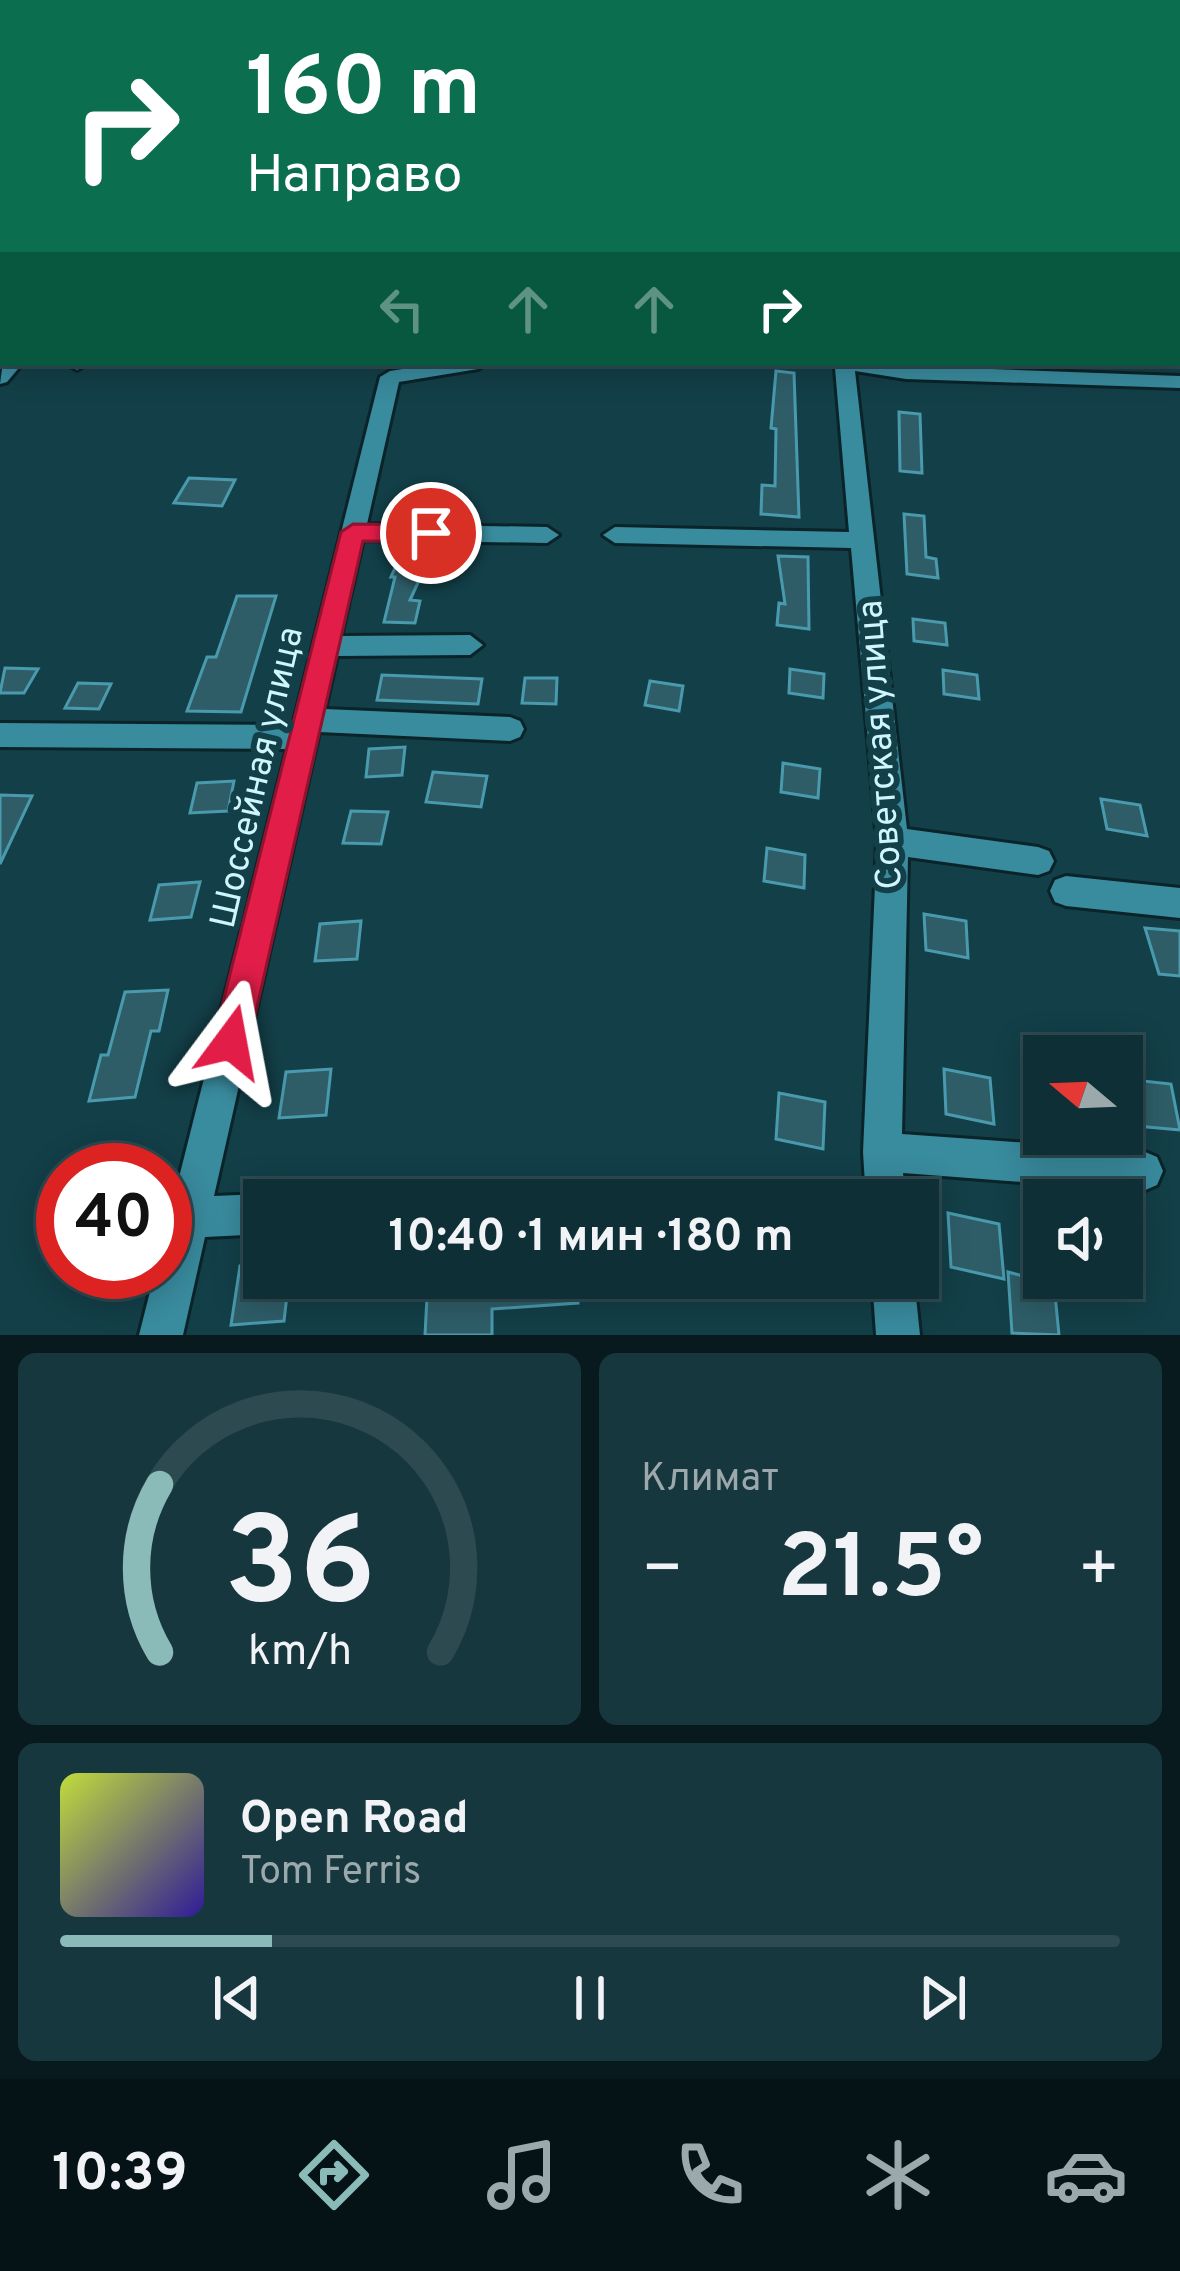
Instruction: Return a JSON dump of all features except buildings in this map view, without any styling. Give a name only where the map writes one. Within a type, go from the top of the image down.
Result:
[{"type":"street","points":[[386,370],[439,366]]},
{"type":"street","name":"Советская улица","points":[[842,366],[893,841],[884,1179]]},
{"type":"street","points":[[861,366],[906,373],[1180,382]]},
{"type":"street","name":"Шоссейная улица","points":[[192,1205],[353,532],[386,370]]},
{"type":"street","points":[[353,532],[548,535]]},
{"type":"street","points":[[615,535],[862,540]]},
{"type":"street","points":[[326,646],[470,645]]},
{"type":"street","points":[[0,735],[510,729]]},
{"type":"street","points":[[893,841],[1038,861]]},
{"type":"street","points":[[1066,890],[1180,903]]},
{"type":"street","points":[[882,1152],[1143,1171]]},
{"type":"street","points":[[192,1217],[243,1215]]},
{"type":"street","name":"Шоссейная улица","points":[[161,1335],[170,1299]]},
{"type":"street","points":[[895,1299],[898,1335]]},
{"type":"route","points":[[231,1042],[353,532],[431,533]]}]
